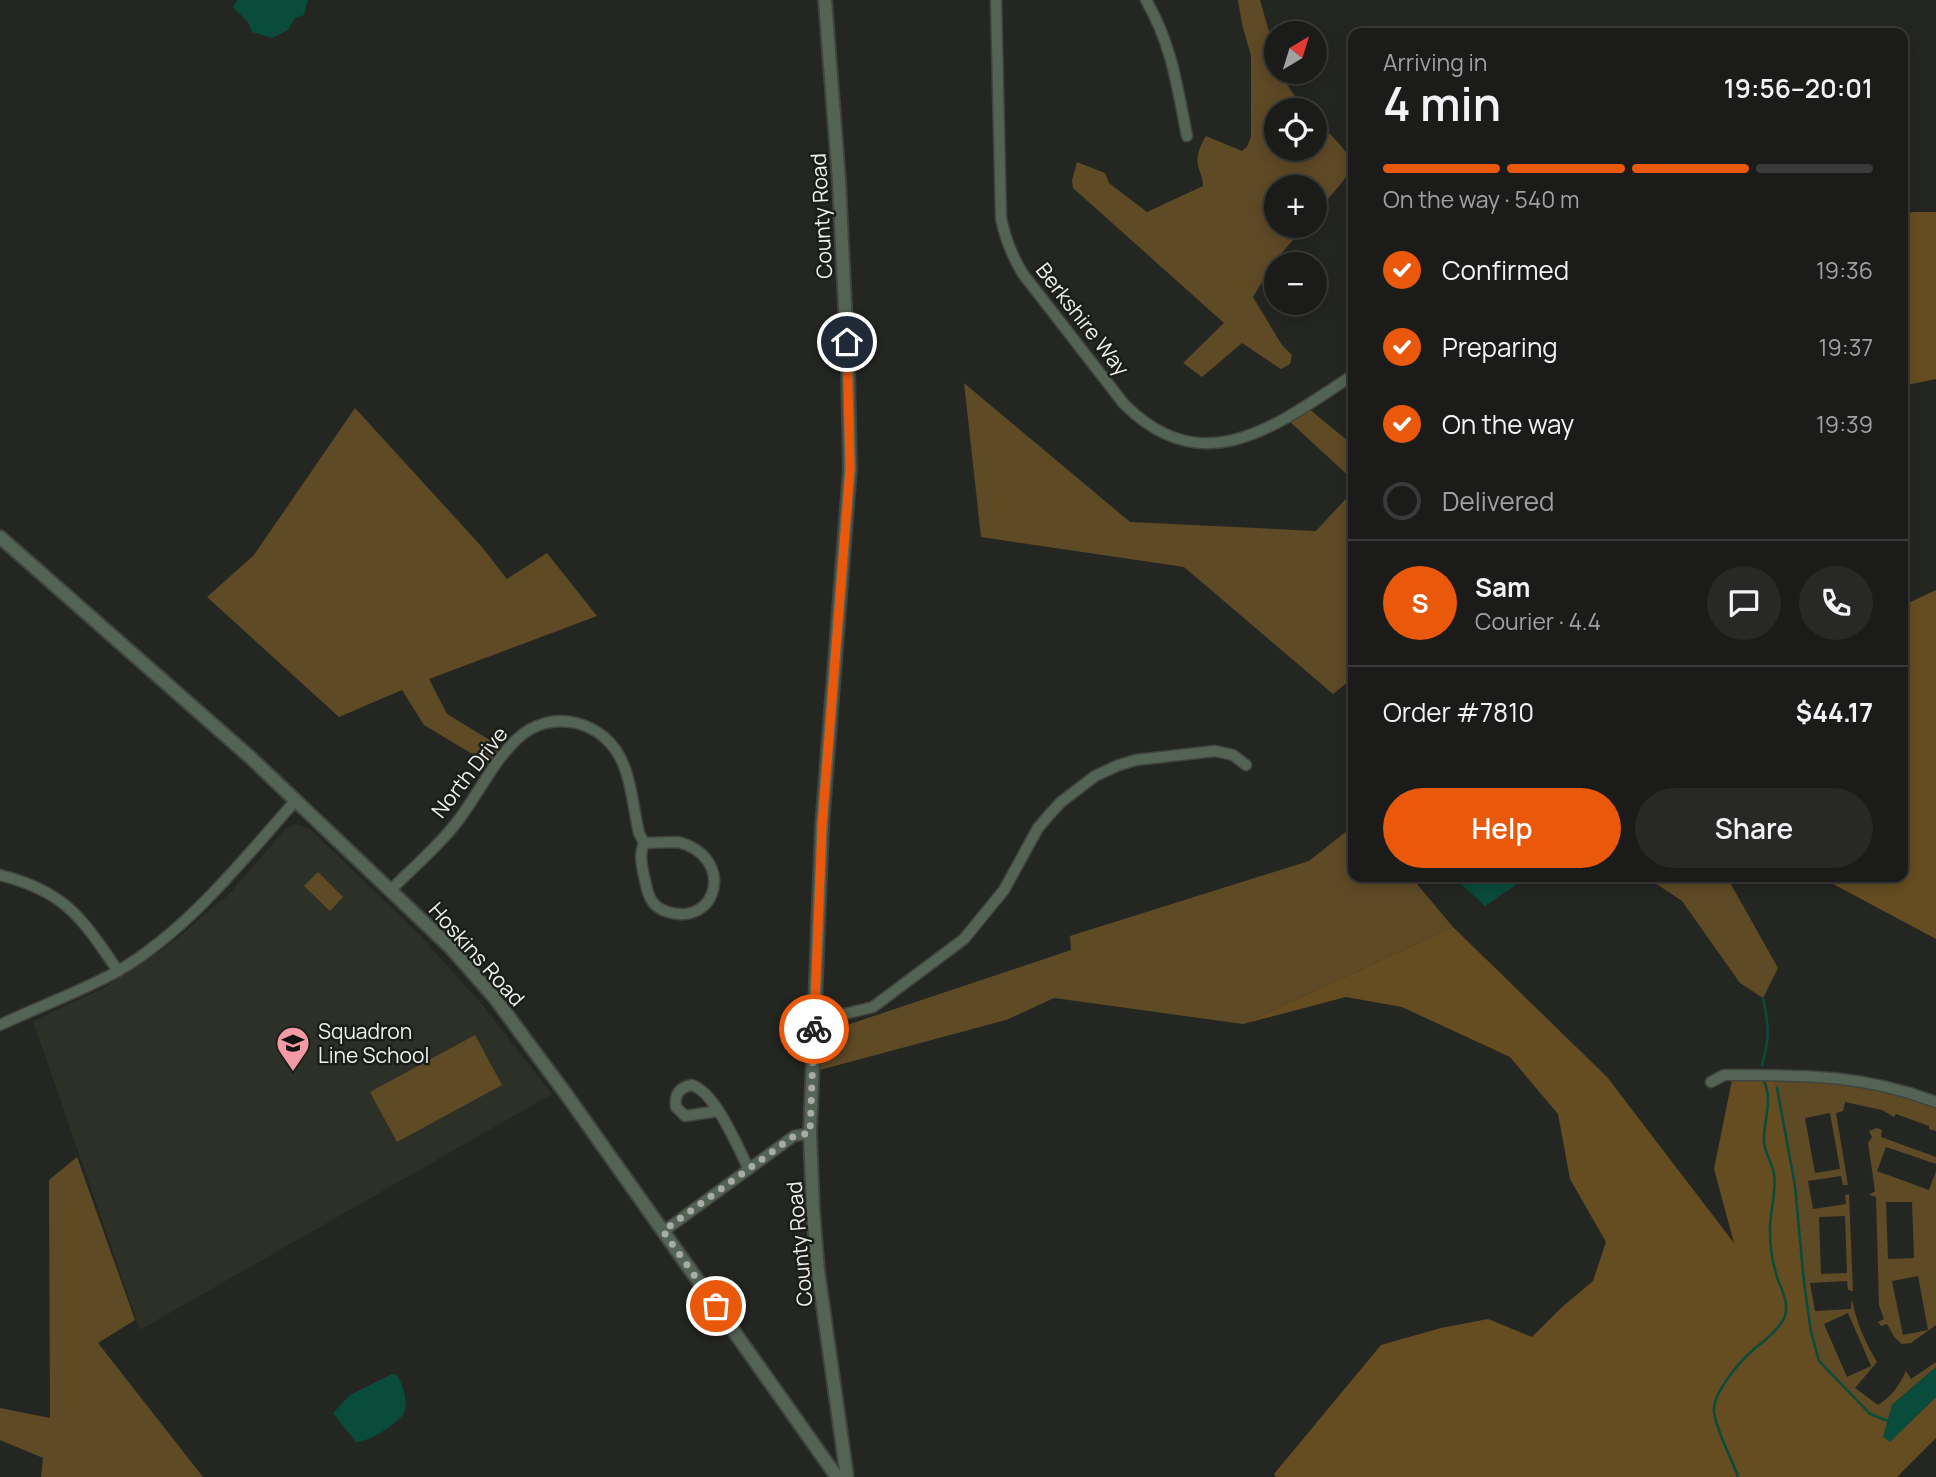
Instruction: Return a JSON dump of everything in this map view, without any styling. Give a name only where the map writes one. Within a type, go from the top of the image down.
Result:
[{"type":"street","name":"County Road","points":[[825,0],[839,181],[850,469],[822,826],[810,1133],[818,1271],[847,1477]]},
{"type":"street","name":"Berkshire Way","points":[[996,0],[1001,218],[1004,234],[1023,274],[1124,404],[1141,421],[1170,437],[1192,443],[1225,443],[1244,438],[1284,417],[1348,378]]},
{"type":"street","points":[[1146,0],[1169,48],[1187,136]]},
{"type":"street","name":"Hoskins Road","points":[[0,537],[180,694],[451,948],[494,997],[837,1477]]},
{"type":"street","name":"North Drive","points":[[390,891],[456,824],[514,742],[530,727],[543,723],[569,721],[593,729],[606,738],[624,766],[639,833],[644,843],[640,853],[651,900],[661,910],[676,915],[696,912],[705,905],[712,894],[715,880],[712,866],[704,854],[692,846],[678,842],[644,843]]},
{"type":"street","points":[[815,1014],[844,1014],[873,1007],[956,945],[979,922],[1004,890],[1038,828],[1061,802],[1095,776],[1136,761],[1215,751],[1233,755],[1246,765]]},
{"type":"street","points":[[0,1025],[118,971],[210,897],[296,800]]},
{"type":"street","points":[[0,875],[43,888],[68,906],[89,927],[118,971]]},
{"type":"street","points":[[1712,1082],[1724,1075],[1842,1077],[1880,1084],[1936,1102]]},
{"type":"street","points":[[718,1111],[749,1170]]},
{"type":"street","points":[[663,1231],[794,1136],[810,1133]]},
{"type":"shaded area","points":[[238,0],[308,0],[304,15],[295,18],[288,30],[272,38],[252,32],[248,22],[233,7]]},
{"type":"shaded area","points":[[1238,0],[1260,0],[1266,21],[1264,84],[1287,84],[1296,98],[1264,98],[1264,161],[1327,161],[1327,131],[1348,156],[1348,172],[1327,200],[1327,175],[1264,175],[1264,238],[1295,238],[1283,252],[1264,252],[1264,279],[1253,297],[1282,345],[1292,355],[1290,364],[1281,369],[1242,343],[1202,377],[1183,363],[1224,323],[1073,188],[1072,180],[1077,162],[1105,173],[1109,183],[1147,212],[1203,186],[1198,156],[1206,136],[1242,151],[1251,137],[1251,56]]},
{"type":"shaded area","points":[[1912,212],[1936,212],[1936,379],[1908,385],[1908,215]]},
{"type":"shaded area","points":[[964,383],[1130,522],[1316,531],[1348,496],[1348,682],[1333,694],[1184,567],[981,537]]},
{"type":"shaded area","points":[[355,408],[482,547],[507,579],[547,553],[597,616],[429,679],[447,714],[506,750],[494,767],[424,725],[402,690],[339,717],[207,597],[254,555]]},
{"type":"shaded area","points":[[1309,409],[1348,441],[1348,475],[1289,421]]},
{"type":"shaded area","points":[[1936,590],[1936,939],[1829,882],[1908,882],[1908,603]]},
{"type":"shaded area","name":"Squadron Line School","points":[[297,824],[310,829],[416,931],[480,1002],[552,1094],[140,1330],[33,1021],[103,988],[169,945],[230,893],[286,828]]},
{"type":"shaded area","points":[[1348,830],[1348,882],[1415,882],[1453,927],[1243,1024],[1054,998],[1006,1020],[816,1071],[820,1034],[1071,950],[1070,936],[1309,861]]},
{"type":"shaded area","points":[[318,872],[343,897],[330,911],[304,886]]},
{"type":"shaded area","points":[[1459,882],[1520,882],[1485,906]]},
{"type":"shaded area","points":[[1654,882],[1730,882],[1778,968],[1763,998],[1740,983],[1682,901]]},
{"type":"shaded area","points":[[1453,927],[1607,1077],[1734,1243],[1714,1169],[1733,1075],[1774,1075],[1795,1186],[1811,1332],[1819,1361],[1870,1414],[1888,1421],[1890,1441],[1936,1397],[1936,1438],[1897,1477],[1276,1477],[1274,1474],[1381,1345],[1441,1328],[1488,1319],[1532,1337],[1593,1281],[1606,1242],[1570,1179],[1558,1114],[1510,1057],[1402,1007],[1346,997],[1243,1024]]},
{"type":"shaded area","points":[[475,1035],[502,1085],[397,1142],[370,1092]]},
{"type":"shaded area","points":[[1774,1075],[1884,1090],[1936,1107],[1936,1131],[1896,1114],[1894,1117],[1882,1110],[1845,1102],[1843,1111],[1836,1113],[1848,1185],[1843,1185],[1841,1176],[1808,1181],[1813,1209],[1846,1204],[1845,1195],[1849,1194],[1853,1291],[1848,1290],[1847,1281],[1810,1283],[1815,1311],[1851,1309],[1852,1299],[1862,1332],[1877,1362],[1855,1388],[1878,1405],[1895,1390],[1906,1371],[1911,1379],[1936,1362],[1936,1367],[1892,1405],[1888,1421],[1870,1414],[1819,1361],[1811,1332],[1804,1283],[1795,1186]],"holes":[[[1830,1113],[1840,1169],[1815,1173],[1805,1118]],[[1845,1216],[1847,1273],[1821,1274],[1819,1217]],[[1848,1313],[1871,1366],[1847,1377],[1824,1324]]]},
{"type":"shaded area","points":[[1877,1128],[1882,1130],[1881,1137],[1936,1157],[1936,1164],[1886,1147],[1877,1171],[1929,1190],[1936,1171],[1936,1325],[1911,1343],[1902,1344],[1887,1324],[1881,1326],[1878,1322],[1884,1319],[1879,1305],[1876,1197],[1869,1195],[1875,1191],[1868,1143],[1872,1137],[1869,1131]],"holes":[[[1886,1202],[1912,1202],[1914,1258],[1888,1259]],[[1918,1276],[1928,1330],[1903,1335],[1892,1281]]]},
{"type":"shaded area","points":[[77,1157],[135,1320],[98,1343],[203,1477],[41,1477],[43,1458],[0,1440],[0,1408],[50,1418],[49,1180]]},
{"type":"shaded area","points":[[1936,1367],[1936,1397],[1890,1442],[1883,1437],[1892,1405]]},
{"type":"shaded area","points":[[392,1374],[397,1375],[403,1388],[406,1404],[404,1413],[382,1432],[356,1442],[333,1413],[350,1395]]},
{"type":"waterway","points":[[1762,1065],[1768,1032],[1763,998]]},
{"type":"waterway","points":[[1738,1477],[1718,1428],[1714,1412],[1717,1396],[1747,1355],[1776,1330],[1786,1311],[1771,1244],[1770,1225],[1775,1181],[1764,1143],[1768,1103],[1764,1081]]},
{"type":"waterway","points":[[1777,1088],[1795,1186],[1811,1332],[1819,1361],[1870,1414],[1888,1421]]},
{"type":"way so far","points":[[716,1306],[663,1231],[794,1136],[810,1133],[814,1029]]},
{"type":"place","name":"Squadron Line School","points":[[293,1073]]},
{"type":"route","points":[[814,1029],[822,826],[848,511],[850,428],[847,342]]}]
